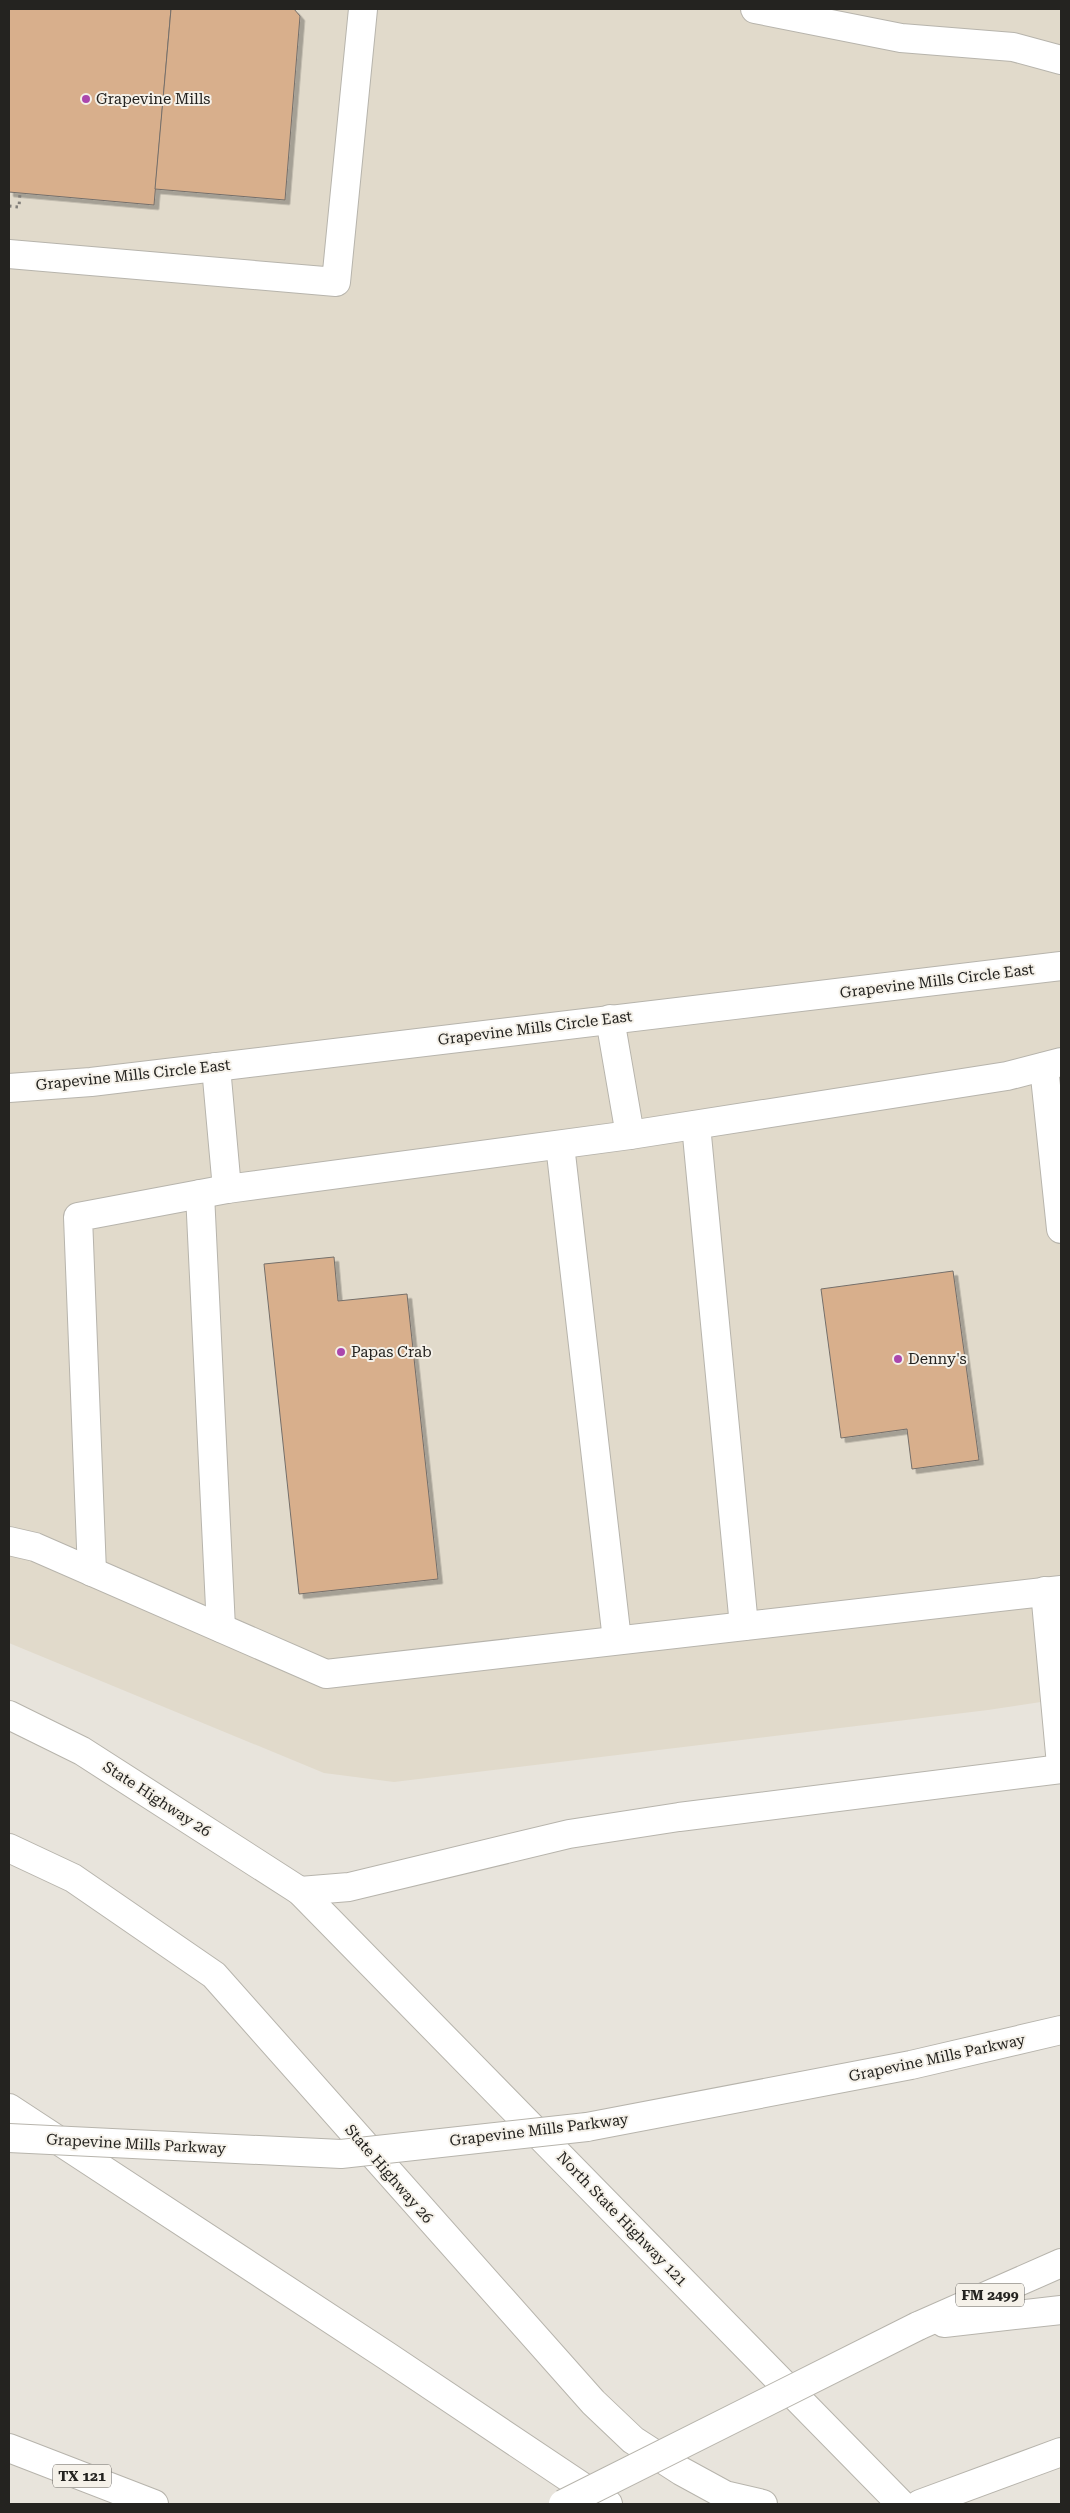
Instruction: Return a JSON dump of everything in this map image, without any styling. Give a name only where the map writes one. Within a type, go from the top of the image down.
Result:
[{"type":"main road","points":[[9,254],[336,282],[363,9]]},
{"type":"main road","points":[[755,9],[901,38],[1013,47],[1061,60]]},
{"type":"main road","name":"Grapevine Mills Circle East","points":[[9,1088],[91,1082],[1061,966]]},
{"type":"main road","points":[[610,1019],[630,1135]]},
{"type":"main road","points":[[92,1572],[78,1217],[227,1189],[696,1125],[1007,1076],[1052,1064],[1061,1229]]},
{"type":"main road","points":[[216,1067],[227,1189]]},
{"type":"main road","points":[[696,1125],[744,1626]]},
{"type":"main road","points":[[560,1145],[617,1640]]},
{"type":"main road","points":[[200,1194],[221,1628]]},
{"type":"main road","points":[[9,1541],[35,1547],[326,1674],[1053,1590],[1061,1765]]},
{"type":"main road","name":"State Highway 26","points":[[9,1715],[82,1751],[300,1891]]},
{"type":"main road","points":[[300,1891],[349,1888],[578,1833],[679,1817],[1061,1769]]},
{"type":"main road","name":"State Highway 26","points":[[9,1848],[73,1878],[214,1975],[593,2402],[633,2440],[681,2472],[725,2495],[763,2504]]},
{"type":"main road","name":"North State Highway 121","points":[[300,1891],[901,2504]]},
{"type":"main road","name":"Grapevine Mills Parkway","points":[[9,2138],[341,2154],[586,2127],[911,2065],[1061,2030]]},
{"type":"main road","points":[[9,2108],[387,2356],[608,2504]]},
{"type":"main road","name":"FM 2499","points":[[918,2326],[1061,2263]]},
{"type":"main road","points":[[564,2504],[918,2326],[1061,2310]]},
{"type":"main road","name":"TX 121","points":[[9,2448],[154,2504]]},
{"type":"main road","points":[[920,2504],[1061,2452]]},
{"type":"path","points":[[9,206],[19,207],[20,193]]},
{"type":"shaded area","points":[[9,9],[1061,9],[1061,1699],[988,1710],[394,1782],[324,1773],[9,1643]]},
{"type":"building","name":"Grapevine Mills","points":[[9,9],[171,9],[154,205],[9,192]]},
{"type":"building","points":[[171,9],[294,9],[300,16],[285,200],[155,189]]},
{"type":"building","points":[[334,1257],[338,1301],[407,1294],[438,1579],[299,1594],[264,1264]]},
{"type":"building","name":"Denny's","points":[[953,1271],[979,1460],[912,1469],[907,1429],[841,1438],[821,1289]]},
{"type":"place","name":"Grapevine Mills","points":[[86,99]]},
{"type":"place","name":"Papas Crab","points":[[341,1352]]},
{"type":"place","name":"Denny's","points":[[898,1359]]}]
